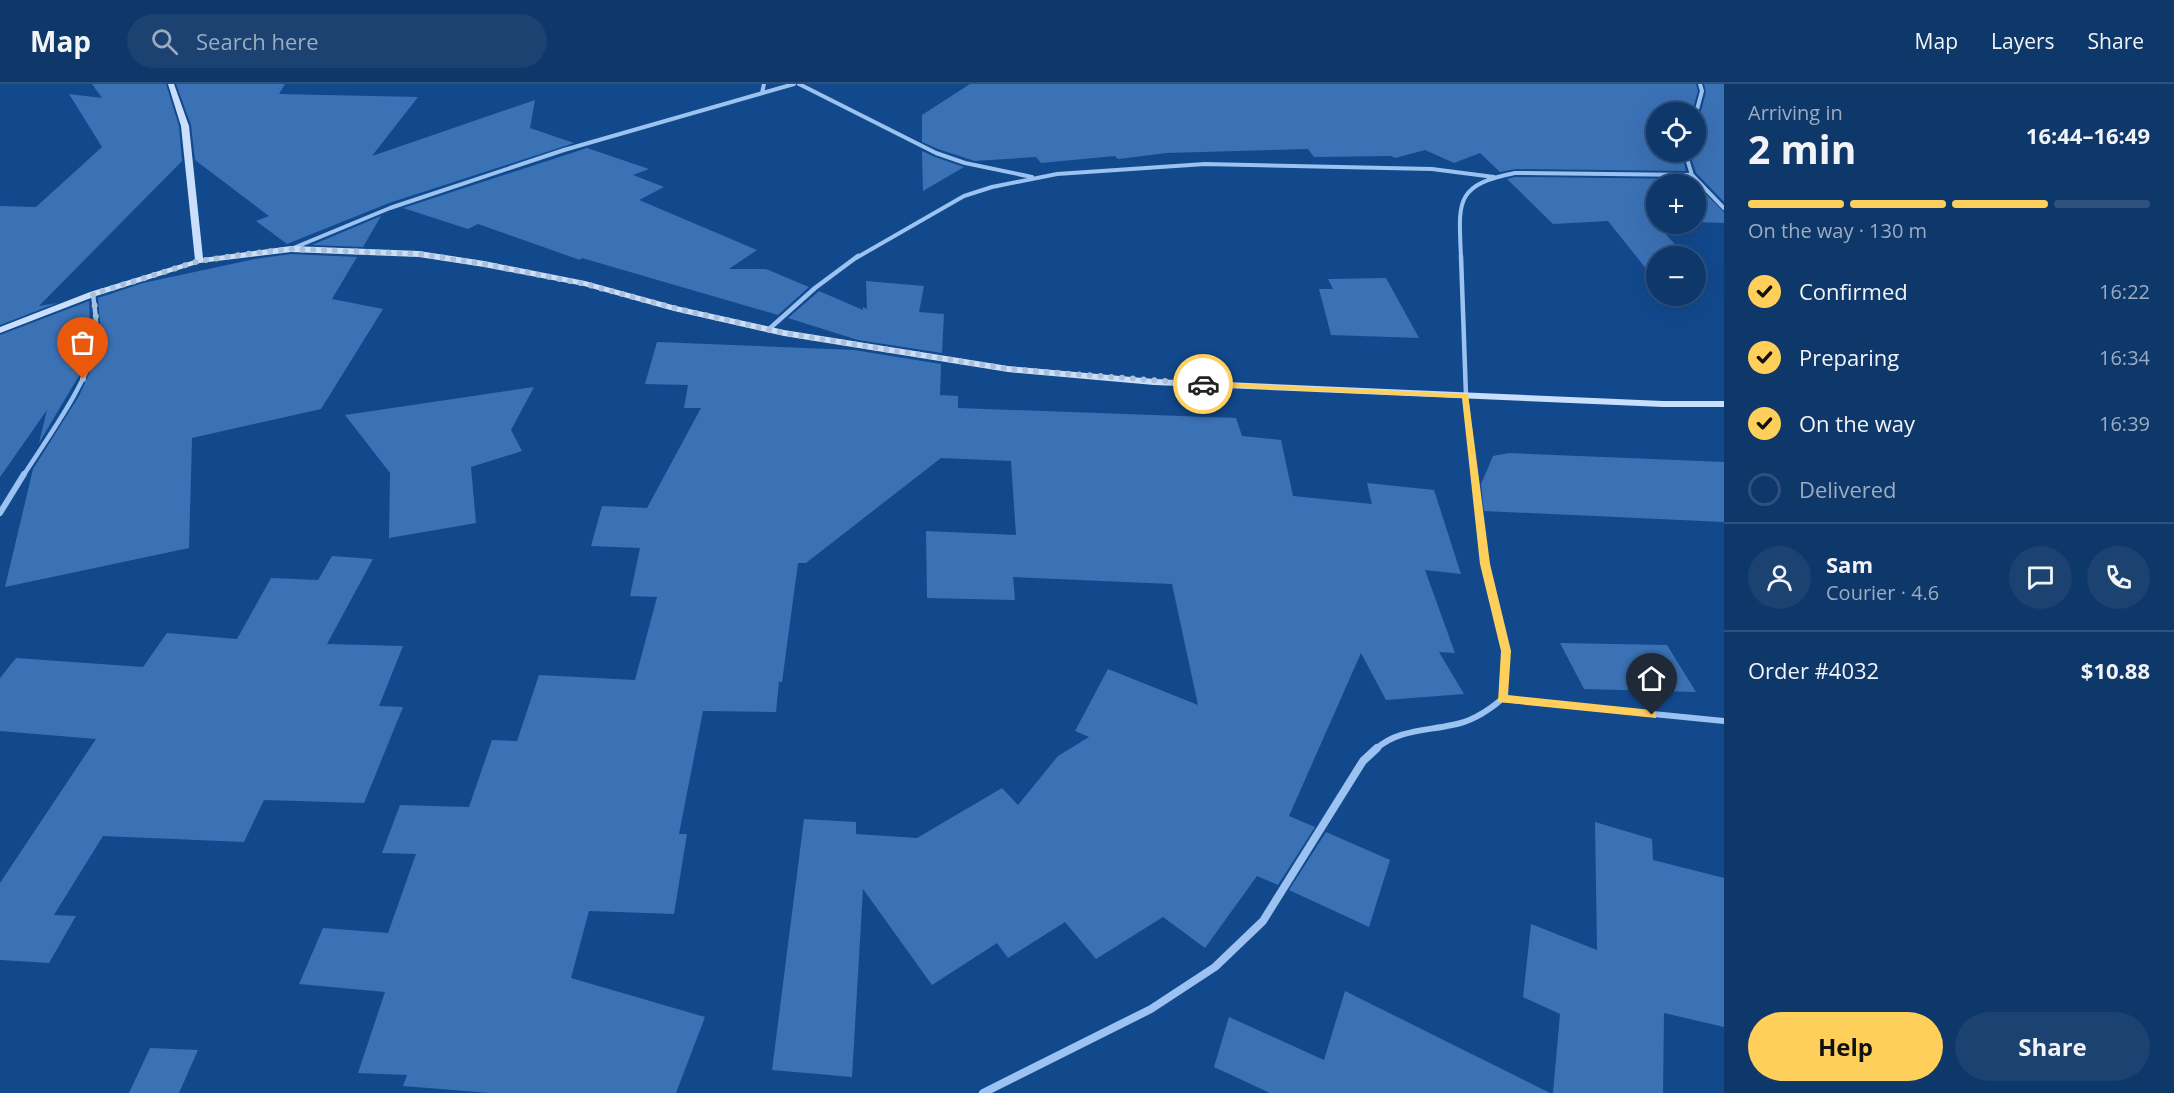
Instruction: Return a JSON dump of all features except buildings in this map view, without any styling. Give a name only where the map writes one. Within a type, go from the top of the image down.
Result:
[{"type":"main road","points":[[171,84],[185,126],[199,261]]},
{"type":"main road","points":[[0,330],[93,294],[199,261],[291,249],[419,254],[585,284],[768,330],[1008,369],[1154,382],[1663,404],[1724,404]]},
{"type":"street","points":[[762,93],[764,84]]},
{"type":"street","points":[[291,249],[390,208],[564,150],[794,84]]},
{"type":"street","points":[[799,84],[936,153],[965,163],[1036,178]]},
{"type":"street","points":[[1699,102],[1702,91],[1700,84]]},
{"type":"street","points":[[768,330],[837,270],[898,232],[964,196],[992,187],[1036,178],[1136,167],[1205,164],[1432,169],[1495,177]]},
{"type":"street","points":[[983,1093],[1151,1009],[1215,967],[1263,921],[1363,761],[1384,742],[1415,730],[1454,725],[1487,712],[1502,699],[1506,651],[1485,564],[1466,396],[1459,208],[1468,190],[1495,177],[1515,173],[1646,174]]},
{"type":"street","points":[[1706,189],[1724,208]]},
{"type":"street","points":[[0,513],[83,379],[95,347],[97,322],[93,294]]},
{"type":"street","points":[[1502,699],[1724,721]]},
{"type":"way so far","points":[[83,379],[95,347],[97,322],[93,294],[199,261],[291,249],[419,254],[585,284],[674,308],[784,333],[1008,369],[1203,384]]},
{"type":"route","points":[[1203,384],[1466,396],[1485,564],[1506,651],[1502,699],[1652,715]]}]
